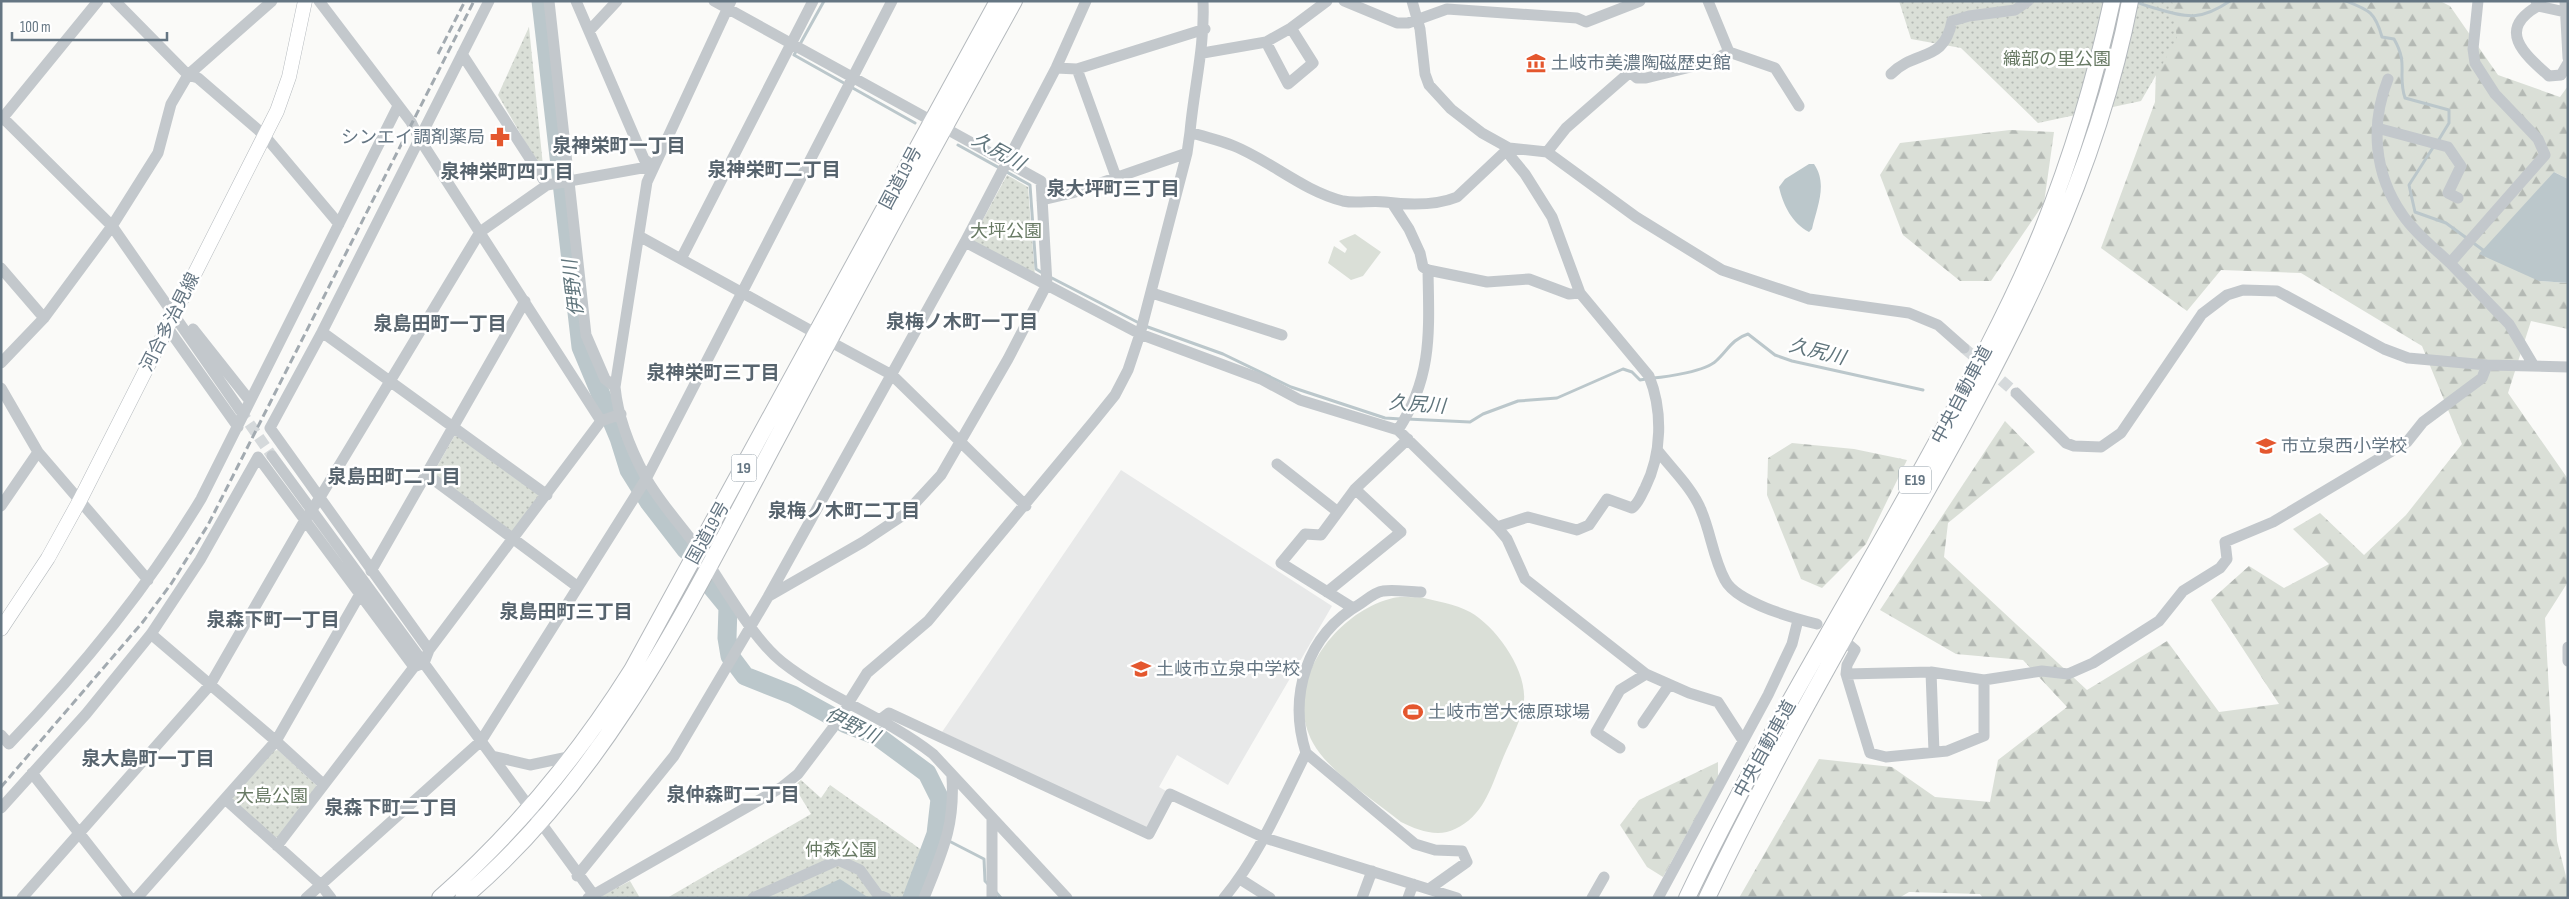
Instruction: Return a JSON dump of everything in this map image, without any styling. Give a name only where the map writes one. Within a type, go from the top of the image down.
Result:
[{"type":"highway","name":"国道19号","points":[[440,898],[572,785],[646,679],[709,564],[823,337],[937,125],[998,1]]},
{"type":"highway","name":"国道19号","points":[[937,125],[1014,1]]},
{"type":"highway","name":"中央自動車道","points":[[1687,898],[1711,848],[1764,750],[1988,348],[2020,280],[2058,190],[2077,137],[2103,45],[2112,1]]},
{"type":"highway","name":"中央自動車道","points":[[1707,898],[1787,743],[1970,415],[2032,294],[2076,187],[2092,141],[2130,1]]},
{"type":"highway","name":"国道19号","points":[[463,898],[535,816],[632,670],[699,550],[823,337]]},
{"type":"main road","name":"河合多治見線","points":[[1,629],[48,558],[80,500],[284,95],[305,1]]},
{"type":"street","points":[[98,1],[2,118],[112,226],[175,311],[240,410]]},
{"type":"street","points":[[116,1],[188,74],[198,78],[264,135],[339,224]]},
{"type":"street","points":[[1,363],[44,318],[112,226],[158,153],[171,104],[188,74],[272,1]]},
{"type":"street","points":[[319,1],[411,122],[419,138],[601,421]]},
{"type":"street","points":[[428,650],[270,428],[322,332],[489,1]]},
{"type":"street","points":[[549,1],[567,182],[586,336],[605,379],[615,387]]},
{"type":"street","points":[[576,1],[644,159],[653,166]]},
{"type":"street","points":[[589,32],[617,1]]},
{"type":"street","points":[[714,1],[729,5],[792,44],[1041,181],[1047,284],[941,475],[905,514],[863,542],[768,597]]},
{"type":"street","points":[[681,258],[813,1]]},
{"type":"street","points":[[306,898],[481,742],[646,479],[892,1]]},
{"type":"street","points":[[577,876],[674,756],[736,648],[768,597],[966,242],[1056,68],[1086,1]]},
{"type":"street","points":[[1,808],[86,714],[151,634],[200,560],[258,457],[360,594],[492,756],[592,896],[782,788],[798,774],[832,729],[867,673],[928,621],[1026,506],[1114,395],[1128,370],[1152,293],[1187,152],[1192,103],[1203,53],[1203,1]]},
{"type":"street","points":[[1203,53],[1266,42],[1291,28],[1327,1]]},
{"type":"street","points":[[1344,1],[1398,23],[1408,23],[1417,18],[1448,9],[1577,18],[1586,22],[1640,1]]},
{"type":"street","points":[[1412,1],[1417,18],[1429,86],[1437,96],[1465,120],[1509,148],[1547,152],[1636,217],[1722,270],[1809,299],[1916,316],[1938,324],[1964,348]]},
{"type":"street","points":[[1708,1],[1730,52]]},
{"type":"street","points":[[1892,74],[1907,60],[1936,50],[1950,32],[1952,21],[1969,16],[2015,10],[2028,1]]},
{"type":"street","points":[[2450,263],[2464,244],[2545,155],[2538,139],[2495,94],[2475,63],[2473,49],[2478,1]]},
{"type":"street","points":[[2568,58],[2565,7],[2537,4],[2523,15],[2517,29],[2522,53],[2549,76],[2561,75],[2568,63]]},
{"type":"street","points":[[729,5],[647,182],[615,387],[616,401],[635,456],[646,479],[709,564],[750,626],[780,660],[846,709],[881,719],[911,737],[933,754],[952,777],[1067,898]]},
{"type":"street","points":[[1266,42],[1288,84],[1313,63],[1291,28]]},
{"type":"street","points":[[1056,68],[1077,69],[1204,29]]},
{"type":"street","points":[[1547,152],[1573,122],[1630,72],[1637,78],[1646,78],[1707,63],[1730,52],[1774,68],[1799,106]]},
{"type":"street","points":[[462,54],[547,185]]},
{"type":"street","points":[[1077,69],[1116,177]]},
{"type":"street","points":[[2388,79],[2377,128],[2379,165],[2388,189],[2402,214],[2509,324],[2534,366]]},
{"type":"street","points":[[1,735],[9,744],[58,692],[148,580],[201,499],[398,106]]},
{"type":"street","points":[[2377,128],[2448,147],[2461,166],[2448,193],[2458,198]]},
{"type":"street","points":[[1190,132],[1234,146],[1321,193],[1343,201],[1409,205],[1442,202],[1457,197],[1509,148]]},
{"type":"street","points":[[1497,527],[1528,517],[1577,530],[1589,525],[1607,499],[1632,508],[1637,504],[1647,484],[1658,451],[1655,390],[1649,376],[1580,292],[1552,217],[1512,157],[1509,148]]},
{"type":"street","points":[[1042,200],[1072,193],[1187,152]]},
{"type":"street","points":[[22,898],[210,684],[305,520],[480,232],[547,185],[653,166]]},
{"type":"street","points":[[1392,203],[1409,229],[1420,253],[1423,267],[1428,270],[1487,282],[1529,279],[1569,294],[1580,292]]},
{"type":"street","points":[[640,236],[892,376],[1026,506]]},
{"type":"street","points":[[966,242],[1140,334],[1261,379],[1300,400],[1402,423]]},
{"type":"street","points":[[1,268],[44,318]]},
{"type":"street","points":[[1428,270],[1428,352],[1423,375],[1402,423],[1408,439],[1497,527],[1506,539],[1525,579],[1646,674],[1668,685],[1718,702],[1742,739]]},
{"type":"street","points":[[2016,393],[2066,443],[2074,446],[2101,447],[2121,432],[2202,314],[2227,295],[2243,290],[2277,291],[2384,349],[2408,358],[2487,365],[2568,367]]},
{"type":"street","points":[[1152,293],[1282,335]]},
{"type":"street","points":[[371,571],[525,301]]},
{"type":"street","points":[[175,311],[250,401]]},
{"type":"street","points":[[167,327],[238,427]]},
{"type":"street","points":[[322,332],[455,426],[547,495]]},
{"type":"street","points":[[1846,674],[1931,672],[1984,680],[2042,671],[2068,674],[2101,658],[2159,621],[2184,591],[2220,568],[2227,559],[2226,542],[2273,522],[2407,442],[2423,422],[2482,378],[2487,365]]},
{"type":"street","points":[[1,388],[38,452],[148,580]]},
{"type":"street","points":[[277,846],[323,784],[419,665],[428,650],[514,539],[601,421],[621,414]]},
{"type":"street","points":[[1353,608],[1280,563],[1304,534],[1321,535],[1355,489],[1408,439]]},
{"type":"street","points":[[1658,451],[1701,509],[1726,582],[1732,590],[1752,601],[1798,620],[1817,624]]},
{"type":"street","points":[[1,506],[38,452]]},
{"type":"street","points":[[272,456],[419,665]]},
{"type":"street","points":[[1276,464],[1338,512]]},
{"type":"street","points":[[426,474],[578,587]]},
{"type":"street","points":[[1327,592],[1401,532],[1355,489]]},
{"type":"street","points":[[1421,592],[1382,591],[1344,613],[1326,631],[1310,658],[1299,691],[1300,733],[1306,753],[1415,844],[1435,850],[1462,851],[1467,862],[1429,889]]},
{"type":"street","points":[[137,898],[276,741],[360,594]]},
{"type":"street","points":[[1658,898],[1719,788],[1742,739],[1768,695],[1792,644],[1798,620]]},
{"type":"street","points":[[151,634],[276,741],[323,784]]},
{"type":"street","points":[[1848,644],[1855,650],[1847,665],[1846,674],[1870,753],[1886,757],[1947,751],[1984,736],[1984,680]]},
{"type":"street","points":[[2568,648],[2568,661]]},
{"type":"street","points":[[1931,672],[1934,752]]},
{"type":"street","points":[[1620,748],[1596,732],[1620,690],[1646,674]]},
{"type":"street","points":[[1643,723],[1668,685]]},
{"type":"street","points":[[881,719],[889,713],[1149,834],[1170,794],[1265,838],[1455,897]]},
{"type":"street","points":[[1224,898],[1240,879],[1265,838],[1306,753]]},
{"type":"street","points":[[492,756],[530,765],[575,755]]},
{"type":"street","points":[[32,773],[130,898]]},
{"type":"street","points":[[924,898],[948,835],[954,805],[952,777]]},
{"type":"street","points":[[224,799],[321,885],[331,898]]},
{"type":"street","points":[[992,818],[992,898]]},
{"type":"street","points":[[753,898],[838,860],[860,870],[878,894],[886,898]]},
{"type":"street","points":[[1362,898],[1372,871]]},
{"type":"street","points":[[1592,898],[1604,877]]},
{"type":"street","points":[[1240,879],[1270,898]]},
{"type":"street","points":[[1408,898],[1413,884]]},
{"type":"shaded area","points":[[1809,164],[1814,164],[1818,172],[1821,188],[1819,204],[1812,229],[1809,232],[1798,224],[1789,213],[1779,187],[1785,179]]},
{"type":"shaded area","points":[[2554,172],[2568,179],[2568,283],[2539,281],[2479,254]]},
{"type":"shaded area","name":"土岐市立泉中学校","points":[[1121,470],[1332,606],[1228,785],[1177,755],[1159,787],[1166,791],[1147,828],[942,732]]},
{"type":"shaded area","points":[[840,879],[869,898],[799,898]]},
{"type":"green space","name":"織部の里公園","points":[[1899,1],[2172,1],[2177,39],[2141,101],[2038,123],[1961,48],[1911,39]]},
{"type":"green space","points":[[2158,1],[2440,1],[2450,6],[2498,75],[2560,97],[2568,86],[2568,179],[2554,172],[2539,281],[2568,283],[2568,329],[2531,321],[2508,393],[2568,479],[2568,582],[2545,618],[2557,841],[2568,884],[2568,898],[1983,898],[1980,894],[1909,892],[1899,898],[1739,898],[1819,759],[1892,767],[1935,797],[1990,802],[1998,760],[2067,707],[2023,660],[1956,654],[1880,610],[2005,421],[2035,452],[1948,523],[1944,557],[2087,690],[2167,641],[2219,712],[2279,704],[2211,600],[2249,566],[2284,588],[2329,564],[2293,529],[2320,513],[2364,555],[2406,515],[2462,444],[2422,346],[2301,273],[2221,270],[2187,311],[2101,248],[2155,102]]},
{"type":"green space","points":[[529,27],[543,166],[543,173],[498,95]]},
{"type":"green space","points":[[2010,130],[2054,132],[2044,203],[1991,281],[1960,281],[1903,235],[1880,175],[1900,143]]},
{"type":"green space","name":"大坪公園","points":[[1007,175],[1028,187],[1035,276],[975,243],[973,238]]},
{"type":"green space","points":[[1355,234],[1381,252],[1363,276],[1351,280],[1328,263],[1334,246],[1345,253],[1347,249],[1339,241]]},
{"type":"green space","points":[[455,435],[459,435],[539,494],[539,497],[512,532],[436,476],[435,470]]},
{"type":"green space","points":[[1792,443],[1854,449],[1907,460],[1866,544],[1822,588],[1801,579],[1767,495],[1768,458]]},
{"type":"green space","name":"土岐市営大徳原球場","points":[[1396,597],[1420,597],[1464,609],[1491,629],[1510,653],[1522,681],[1524,694],[1519,721],[1493,783],[1479,810],[1465,824],[1442,833],[1428,832],[1401,822],[1353,785],[1330,765],[1321,754],[1313,743],[1305,721],[1304,698],[1309,675],[1319,654],[1334,635],[1352,618],[1372,606]]},
{"type":"green space","name":"大島公園","points":[[278,750],[317,786],[278,837],[273,837],[233,802],[232,797],[273,751]]},
{"type":"green space","points":[[1718,762],[1718,777],[1663,877],[1647,867],[1620,825],[1639,800]]},
{"type":"green space","name":"仲森公園","points":[[801,780],[821,798],[830,785],[923,851],[906,898],[667,898],[811,814],[794,786]]},
{"type":"green space","points":[[630,881],[640,898],[602,898],[601,896]]},
{"type":"waterway","name":"伊野川","points":[[541,1],[581,347],[619,438],[629,470],[649,502],[686,550]]},
{"type":"waterway","name":"久尻川","points":[[824,1],[794,55],[915,123]]},
{"type":"waterway","points":[[2135,1],[2187,16],[2204,14],[2230,1]]},
{"type":"waterway","points":[[2346,1],[2370,13],[2377,22],[2382,37],[2394,39],[2401,56],[2405,98],[2449,110],[2449,123],[2438,141]]},
{"type":"waterway","name":"久尻川","points":[[958,145],[1030,185],[1036,269],[1044,274]]},
{"type":"waterway","points":[[2434,146],[2409,185],[2415,212],[2446,223],[2483,250]]},
{"type":"waterway","name":"久尻川","points":[[1050,277],[1139,323]]},
{"type":"waterway","name":"久尻川","points":[[1145,326],[1223,354],[1291,387],[1385,418],[1401,419]]},
{"type":"waterway","name":"久尻川","points":[[1653,378],[1686,373],[1711,365],[1734,342],[1748,334],[1775,355],[1792,361],[1923,390]]},
{"type":"waterway","name":"久尻川","points":[[1407,419],[1470,422],[1483,414],[1518,401],[1557,398],[1623,369],[1632,372],[1640,380],[1646,379]]},
{"type":"waterway","name":"伊野川","points":[[710,585],[728,607],[727,638],[730,656],[745,676],[793,695],[846,724],[877,736],[927,773],[940,799],[936,834],[912,898]]},
{"type":"waterway","points":[[936,834],[944,838]]},
{"type":"waterway","points":[[949,841],[984,859],[985,881],[989,885]]},
{"type":"waterway","points":[[995,891],[1001,898]]},
{"type":"tunnel","points":[[1964,348],[2016,393]]},
{"type":"tunnel","points":[[240,410],[272,456]]},
{"type":"railway","points":[[438,54],[465,1]]},
{"type":"railway","points":[[1,787],[142,623],[171,584],[208,525],[474,1]]},
{"type":"place","name":"土岐市美濃陶磁歴史館","points":[[1536,63]]},
{"type":"place","name":"シンエイ調剤薬局","points":[[500,137]]},
{"type":"place","name":"市立泉西小学校","points":[[2266,446]]},
{"type":"place","name":"土岐市立泉中学校","points":[[1141,669]]},
{"type":"place","name":"土岐市営大徳原球場","points":[[1413,712]]},
{"type":"district","name":"泉神栄町一丁目","points":[[619,146]]},
{"type":"district","name":"泉神栄町二丁目","points":[[774,170]]},
{"type":"district","name":"泉神栄町四丁目","points":[[507,172]]},
{"type":"district","name":"泉大坪町三丁目","points":[[1113,189]]},
{"type":"district","name":"泉梅ノ木町一丁目","points":[[962,322]]},
{"type":"district","name":"泉島田町一丁目","points":[[440,324]]},
{"type":"district","name":"泉神栄町三丁目","points":[[713,373]]},
{"type":"district","name":"泉島田町二丁目","points":[[394,477]]},
{"type":"district","name":"泉梅ノ木町二丁目","points":[[844,511]]},
{"type":"district","name":"泉島田町三丁目","points":[[566,612]]},
{"type":"district","name":"泉森下町一丁目","points":[[273,620]]},
{"type":"district","name":"泉大島町一丁目","points":[[148,759]]},
{"type":"district","name":"泉仲森町二丁目","points":[[733,795]]},
{"type":"district","name":"泉森下町二丁目","points":[[391,808]]}]
